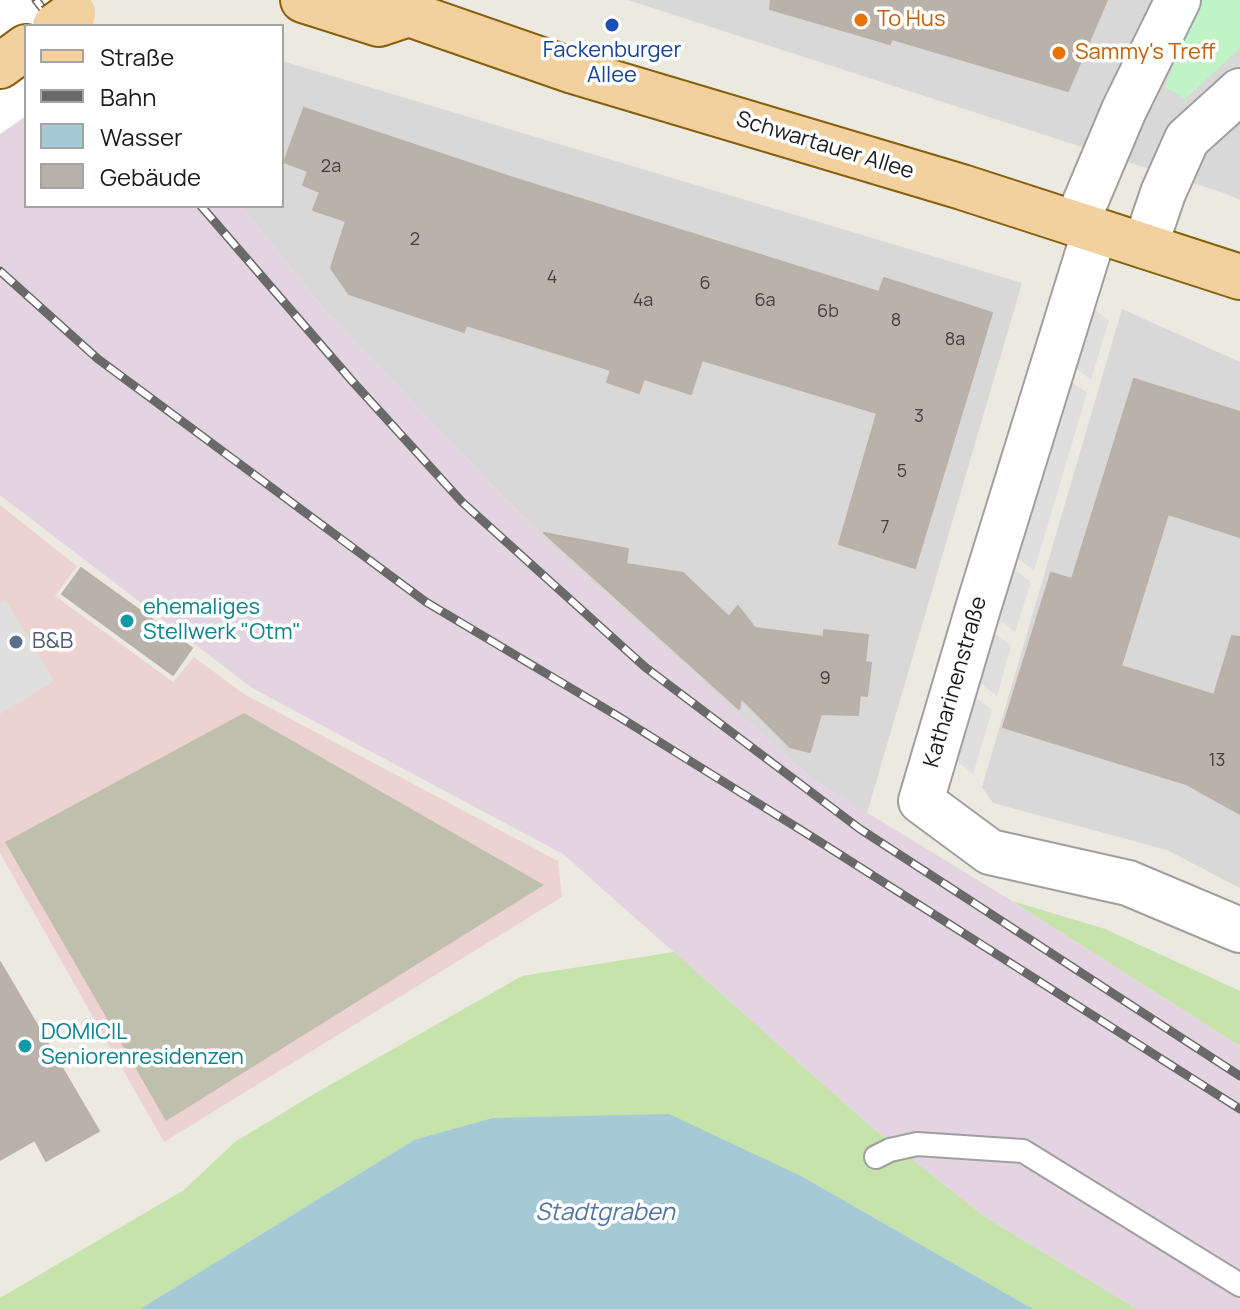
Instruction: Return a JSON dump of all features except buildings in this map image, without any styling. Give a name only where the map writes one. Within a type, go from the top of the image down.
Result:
[{"type":"main road","name":"Schwartauer Allee","points":[[303,0],[379,24],[403,7],[573,71],[962,187],[1240,277]]},
{"type":"main road","points":[[0,66],[24,48]]},
{"type":"street","points":[[1086,227],[1124,110],[1178,0]]},
{"type":"street","points":[[1145,246],[1163,193],[1187,139],[1240,91]]},
{"type":"street","points":[[1124,110],[1187,139]]},
{"type":"street","name":"Katharinenstraße","points":[[1086,227],[921,801],[990,852],[1128,883],[1240,930]]},
{"type":"lane","points":[[876,1157],[890,1150],[917,1144],[1023,1151],[1240,1285]]},
{"type":"shaded area","points":[[0,0],[75,0],[94,24],[24,24],[24,208],[243,208],[328,314],[543,538],[812,779],[1240,1046],[1240,1309],[1137,1309],[985,1217],[869,1125],[563,854],[252,688],[0,495]]},
{"type":"shaded area","points":[[628,0],[1240,0],[1240,200],[1224,193]]},
{"type":"shaded area","points":[[284,62],[1022,283],[867,813],[812,779],[543,538],[328,314],[243,208],[284,208]]},
{"type":"shaded area","points":[[1091,307],[1109,320],[1091,380],[1073,366]]},
{"type":"shaded area","points":[[1122,309],[1240,362],[1240,888],[1167,850],[993,803],[982,787]]},
{"type":"shaded area","points":[[1069,380],[1087,393],[1034,571],[1016,557]]},
{"type":"shaded area","points":[[0,505],[77,566],[55,596],[173,682],[194,657],[244,694],[558,861],[562,897],[164,1142],[0,853]]},
{"type":"shaded area","points":[[1012,568],[1031,582],[1015,632],[997,618]]},
{"type":"shaded area","name":"B&B","points":[[6,600],[54,681],[0,714],[0,603]]},
{"type":"shaded area","points":[[993,632],[1011,646],[997,696],[979,682]]},
{"type":"shaded area","points":[[974,696],[992,710],[973,774],[955,760]]},
{"type":"shaded area","points":[[244,713],[544,885],[166,1121],[5,842]]},
{"type":"green space","points":[[1202,0],[1240,0],[1240,48],[1185,99],[1165,87]]},
{"type":"green space","points":[[1012,901],[1105,929],[1240,991],[1240,1046]]},
{"type":"green space","points":[[674,952],[869,1125],[985,1217],[1137,1309],[1033,1309],[803,1177],[414,1140],[140,1309],[0,1309],[0,1298],[184,1190],[235,1142],[522,976]]},
{"type":"water","name":"Stadtgraben","points":[[669,1114],[803,1177],[1033,1309],[140,1309],[414,1140],[493,1118]]},
{"type":"pier","points":[[0,0],[64,0],[82,24],[24,24],[24,117],[0,134]]},
{"type":"railway","points":[[36,0],[54,24]]},
{"type":"railway","points":[[203,208],[462,502],[645,667],[860,829],[1240,1076]]},
{"type":"railway","points":[[0,271],[98,359],[426,602],[817,840],[1240,1109]]},
{"type":"place","name":"To Hus","points":[[861,20]]},
{"type":"place","name":"Fackenburger Allee","points":[[612,25]]},
{"type":"place","name":"Sammy's Treff","points":[[1059,53]]},
{"type":"place","name":"ehemaliges Stellwerk \"Otm\"","points":[[127,621]]},
{"type":"place","name":"B&B","points":[[16,642]]},
{"type":"place","name":"DOMICIL Seniorenresidenzen","points":[[25,1046]]}]
